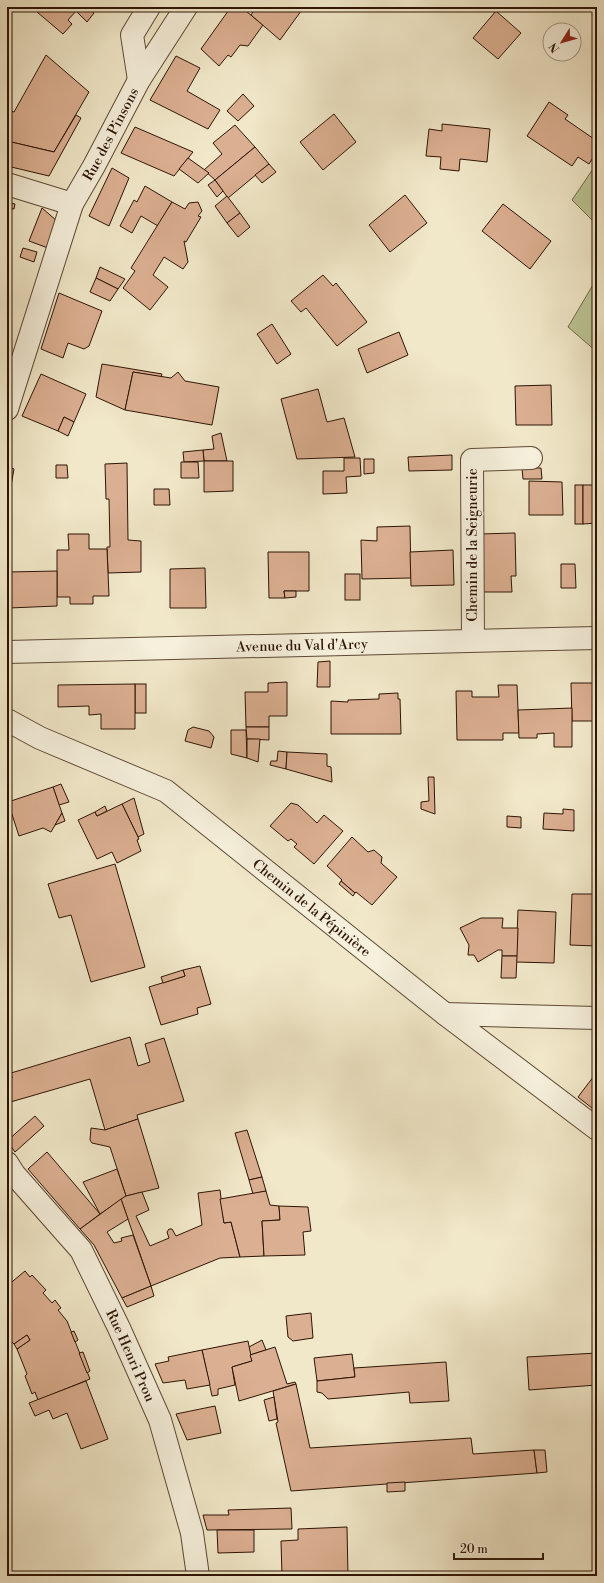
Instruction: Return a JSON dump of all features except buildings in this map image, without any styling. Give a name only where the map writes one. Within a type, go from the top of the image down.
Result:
[{"type":"street","points":[[139,80],[132,35],[149,7]]},
{"type":"street","name":"Rue des Pinsons","points":[[7,409],[72,204],[94,166],[139,80],[186,7]]},
{"type":"street","points":[[7,184],[72,204]]},
{"type":"street","name":"Chemin de la Seigneurie","points":[[473,640],[472,460],[531,458]]},
{"type":"street","name":"Avenue du Val d'Arcy","points":[[7,652],[597,638]]},
{"type":"street","name":"Chemin de la Pépinière","points":[[7,720],[40,738],[166,791],[445,1014],[597,1129]]},
{"type":"street","points":[[445,1014],[597,1018]]},
{"type":"street","name":"Rue Henri Prou","points":[[7,1163],[14,1174],[81,1250],[119,1328],[160,1420],[192,1533],[198,1576]]},
{"type":"green space","points":[[597,163],[597,225],[572,200]]},
{"type":"green space","points":[[597,278],[597,352],[568,327]]}]
